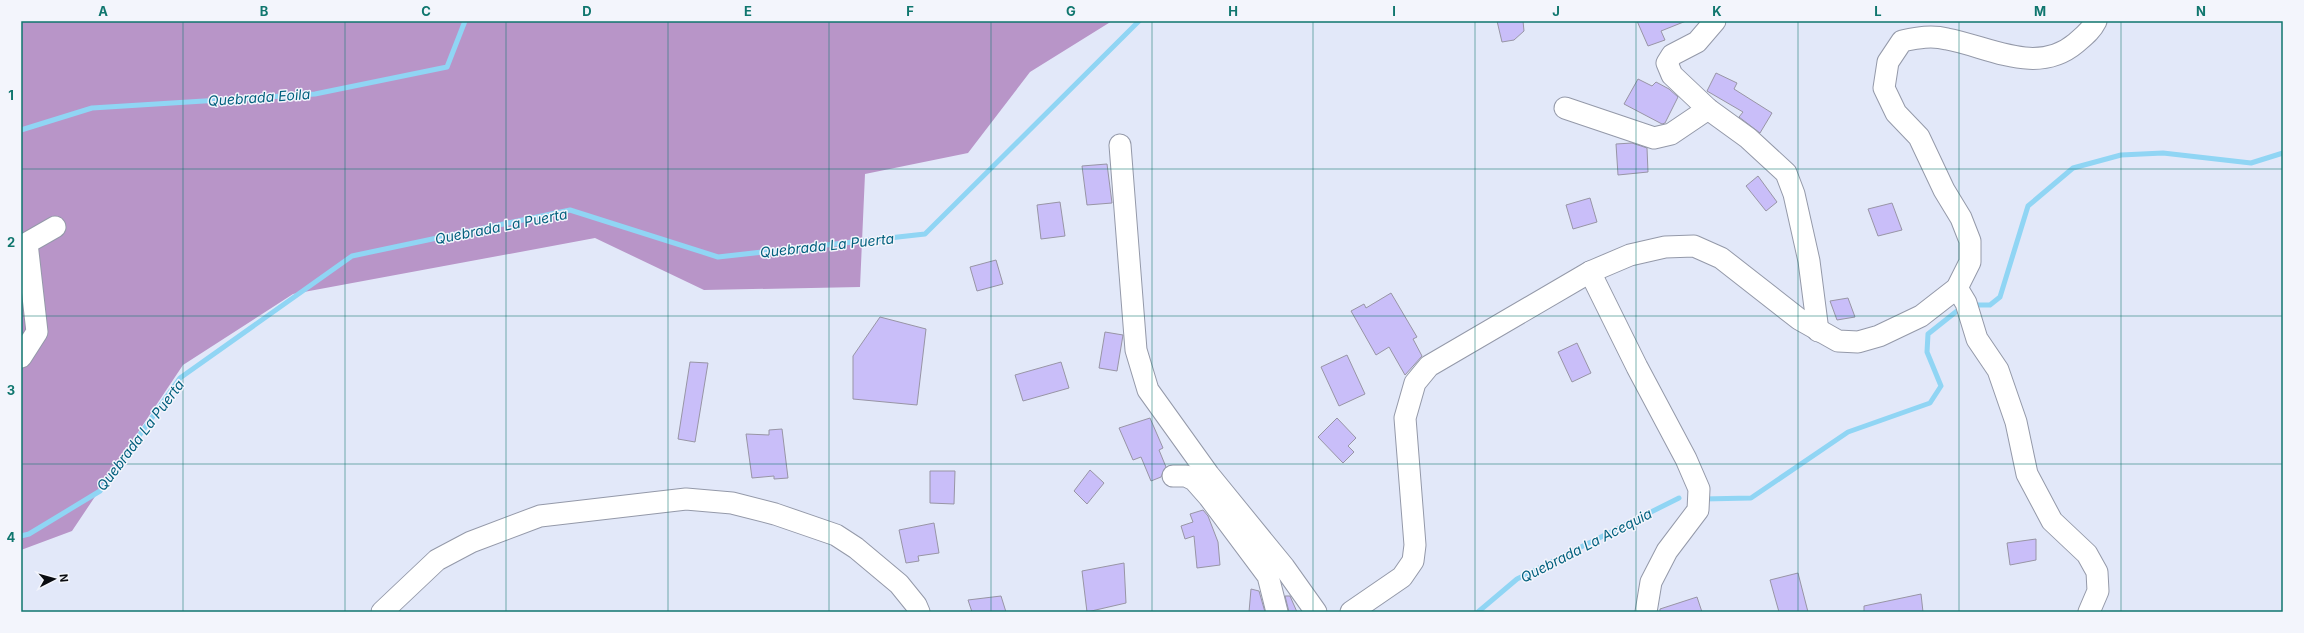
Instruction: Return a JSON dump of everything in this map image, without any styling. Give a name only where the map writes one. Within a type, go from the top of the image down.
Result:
[{"type":"street","points":[[1714,21],[1697,42],[1672,55],[1667,63],[1672,75],[1708,109],[1748,138],[1786,173],[1794,194],[1809,261],[1818,331]]},
{"type":"street","points":[[1351,612],[1402,577],[1412,561],[1415,545],[1405,418],[1415,383],[1429,366],[1590,272],[1630,255],[1665,247],[1694,246],[1721,258],[1799,319],[1838,341],[1858,342],[1879,336],[1921,316],[1957,288],[1970,262],[1970,241],[1961,218],[1941,184],[1919,137],[1896,113],[1884,88],[1888,62],[1902,41],[1925,37],[1946,38],[2033,60],[2054,56],[2072,46],[2092,29],[2096,21]]},
{"type":"street","points":[[1565,108],[1654,138],[1671,134],[1708,109]]},
{"type":"street","points":[[1120,145],[1136,350],[1148,390],[1209,475],[1284,567],[1316,612]]},
{"type":"street","points":[[21,357],[37,332],[27,243],[55,227]]},
{"type":"street","points":[[1590,272],[1637,367],[1686,459],[1699,489],[1698,510],[1667,551],[1651,582],[1646,612]]},
{"type":"street","points":[[1957,288],[1966,303],[1977,339],[1998,370],[2016,422],[2027,474],[2052,521],[2087,554],[2097,572],[2098,591],[2089,612]]},
{"type":"street","points":[[1173,476],[1186,476],[1194,480],[1209,497],[1268,576],[1277,612]]},
{"type":"street","points":[[385,611],[437,560],[470,542],[540,516],[686,499],[732,503],[775,514],[836,535],[856,548],[898,584],[916,605],[919,612]]},
{"type":"shaded area","points":[[21,21],[1112,21],[1030,72],[968,153],[865,174],[860,287],[704,290],[595,238],[293,294],[183,365],[72,531],[21,550]]},
{"type":"building","points":[[1497,21],[1523,21],[1524,31],[1514,40],[1502,42]]},
{"type":"building","points":[[1637,21],[1686,21],[1661,31],[1665,40],[1648,46]]},
{"type":"building","points":[[1716,73],[1737,83],[1734,89],[1772,113],[1760,133],[1739,117],[1743,112],[1707,91]]},
{"type":"building","points":[[1638,79],[1652,86],[1656,82],[1669,89],[1678,97],[1665,123],[1662,124],[1624,104]]},
{"type":"building","points":[[1632,143],[1647,148],[1648,172],[1618,175],[1616,144]]},
{"type":"building","points":[[1107,164],[1112,203],[1087,205],[1082,166]]},
{"type":"building","points":[[1758,176],[1777,202],[1766,211],[1746,186]]},
{"type":"building","points":[[1590,198],[1597,222],[1573,229],[1566,205]]},
{"type":"building","points":[[1060,202],[1065,236],[1041,239],[1037,205]]},
{"type":"building","points":[[1892,203],[1902,230],[1878,236],[1868,209]]},
{"type":"building","points":[[996,260],[1003,284],[977,291],[970,267]]},
{"type":"building","points":[[1391,293],[1417,337],[1413,339],[1422,356],[1405,375],[1389,347],[1376,355],[1351,311],[1364,304],[1366,308]]},
{"type":"building","points":[[1848,298],[1855,317],[1837,320],[1830,301]]},
{"type":"building","points":[[880,317],[926,329],[917,405],[853,399],[853,356]]},
{"type":"building","points":[[1105,332],[1123,335],[1117,371],[1099,368]]},
{"type":"building","points":[[1577,343],[1591,373],[1572,382],[1558,352]]},
{"type":"building","points":[[1347,355],[1365,394],[1339,406],[1321,367]]},
{"type":"building","points":[[690,362],[708,363],[695,442],[678,439]]},
{"type":"building","points":[[1061,362],[1069,388],[1023,401],[1015,375]]},
{"type":"building","points":[[1150,418],[1163,448],[1159,450],[1166,467],[1161,477],[1151,481],[1141,457],[1133,460],[1119,428]]},
{"type":"building","points":[[1337,418],[1356,438],[1348,446],[1354,452],[1343,463],[1318,437]]},
{"type":"building","points":[[782,429],[788,478],[774,479],[774,476],[752,478],[746,434],[769,435],[769,430]]},
{"type":"building","points":[[1090,470],[1104,483],[1087,504],[1074,491]]},
{"type":"building","points":[[930,471],[955,471],[954,504],[930,503]]},
{"type":"building","points":[[1203,510],[1208,516],[1218,542],[1220,565],[1197,568],[1194,536],[1185,539],[1181,526],[1193,522],[1190,514]]},
{"type":"building","points":[[934,523],[939,553],[918,556],[919,561],[906,563],[899,530]]},
{"type":"building","points":[[2036,539],[2036,560],[2010,565],[2007,543]]},
{"type":"building","points":[[1124,563],[1126,603],[1087,612],[1082,571]]},
{"type":"building","points":[[1798,573],[1808,612],[1779,612],[1770,580]]},
{"type":"building","points":[[1251,589],[1259,591],[1265,612],[1249,612]]},
{"type":"building","points":[[1921,594],[1923,612],[1864,612],[1864,606]]},
{"type":"building","points":[[1001,596],[1006,612],[972,612],[968,600]]},
{"type":"building","points":[[1285,596],[1290,596],[1297,612],[1289,612]]},
{"type":"building","points":[[1697,597],[1702,612],[1660,612],[1660,609]]},
{"type":"waterway","name":"Quebrada Eoila","points":[[21,130],[92,108],[315,94],[447,67],[465,21]]},
{"type":"waterway","name":"Quebrada La Puerta","points":[[21,536],[29,534],[100,491],[180,378],[352,256],[570,210],[718,257],[925,234],[1139,21]]},
{"type":"waterway","name":"Quebrada La Acequia","points":[[1972,305],[1990,305],[2000,297],[2028,206],[2073,168],[2121,155],[2163,153],[2251,163],[2283,153]]},
{"type":"waterway","name":"Quebrada La Acequia","points":[[1703,499],[1751,498],[1848,432],[1930,403],[1941,386],[1927,352],[1928,334],[1962,307]]},
{"type":"waterway","name":"Quebrada La Acequia","points":[[1478,612],[1517,579],[1679,498]]}]
